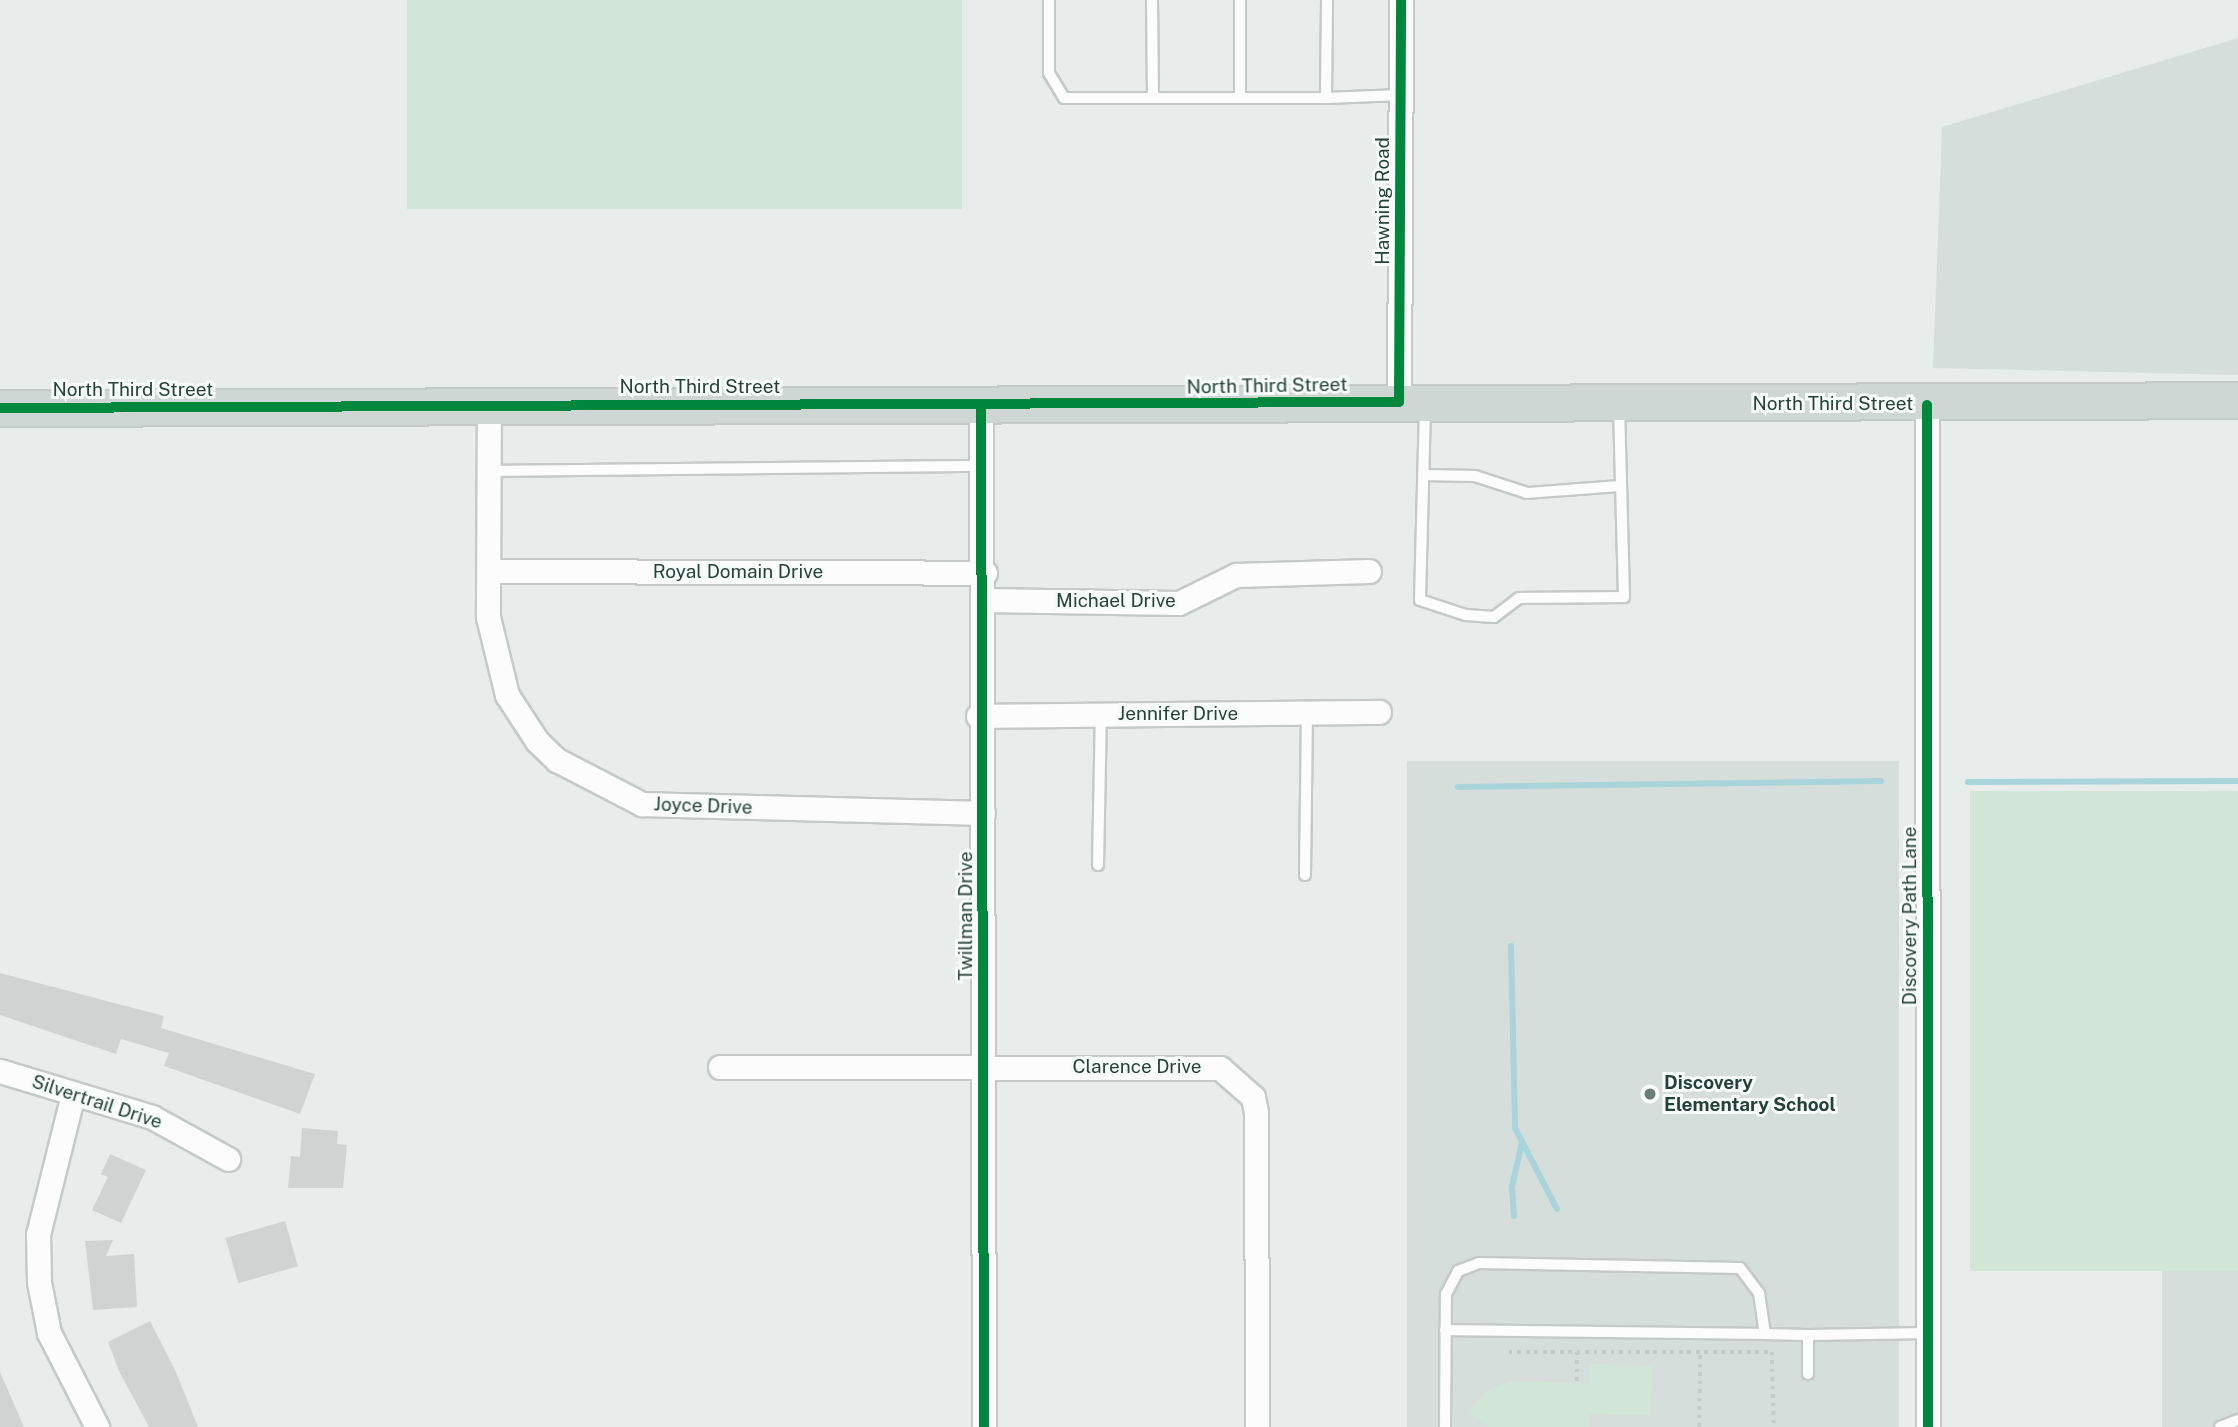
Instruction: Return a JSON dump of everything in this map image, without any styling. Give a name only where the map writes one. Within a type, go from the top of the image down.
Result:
[{"type":"main road","name":"North Third Street","points":[[0,408],[1412,402],[1927,405],[2238,400]]},
{"type":"street","name":"Hawning Road","points":[[1401,0],[1401,94],[1412,402]]},
{"type":"street","name":"Joyce Drive","points":[[489,404],[491,571],[488,617],[508,695],[547,750],[612,793],[642,804],[983,813]]},
{"type":"street","name":"Twillman Drive","points":[[981,405],[985,573],[978,716],[983,813],[984,1427]]},
{"type":"street","name":"Discovery Path Lane","points":[[1927,405],[1928,1427]]},
{"type":"street","name":"Royal Domain Drive","points":[[491,571],[985,573]]},
{"type":"street","name":"Michael Drive","points":[[983,600],[1179,603],[1236,575],[1369,571]]},
{"type":"street","name":"Jennifer Drive","points":[[978,716],[1378,712]]},
{"type":"street","name":"Clarence Drive","points":[[720,1067],[1220,1068],[1253,1097],[1257,1427]]},
{"type":"street","name":"Silvertrail Drive","points":[[0,1071],[152,1116],[228,1159]]},
{"type":"street","points":[[73,1094],[38,1234],[39,1282],[49,1333],[97,1427]]},
{"type":"lane","points":[[1049,0],[1049,73],[1064,98],[1326,98],[1401,94]]},
{"type":"lane","points":[[1152,0],[1153,98]]},
{"type":"lane","points":[[1240,0],[1240,98]]},
{"type":"lane","points":[[1326,98],[1327,0]]},
{"type":"lane","points":[[1412,402],[1423,475],[1420,600],[1466,615],[1494,617],[1519,598],[1624,597],[1619,403]]},
{"type":"lane","points":[[489,471],[983,466]]},
{"type":"lane","points":[[1423,475],[1475,476],[1527,494],[1621,486]]},
{"type":"lane","points":[[1305,875],[1307,713]]},
{"type":"lane","points":[[1098,865],[1101,714]]},
{"type":"lane","points":[[1445,1427],[1446,1294],[1458,1271],[1479,1263],[1740,1268],[1759,1293],[1765,1334]]},
{"type":"lane","points":[[1445,1330],[1808,1335],[1928,1333]]},
{"type":"lane","points":[[1808,1335],[1808,1374]]},
{"type":"lane","points":[[2220,1427],[2238,1420]]},
{"type":"path","points":[[1509,1352],[1772,1352],[1774,1427]]},
{"type":"path","points":[[1577,1352],[1577,1384]]},
{"type":"path","points":[[1699,1427],[1700,1352]]},
{"type":"shaded area","points":[[2238,38],[2238,375],[1933,368],[1942,127]]},
{"type":"shaded area","name":"Discovery Elementary School","points":[[1407,761],[1899,761],[1899,1427],[1407,1427]]},
{"type":"shaded area","points":[[2162,1271],[2238,1271],[2238,1427],[2162,1427]]},
{"type":"green space","points":[[407,0],[962,0],[962,209],[407,209]]},
{"type":"green space","points":[[1970,791],[2238,791],[2238,1271],[1970,1271]]},
{"type":"green space","points":[[1589,1364],[1652,1365],[1651,1415],[1589,1414],[1589,1427],[1489,1427],[1472,1416],[1470,1409],[1490,1389],[1513,1381],[1589,1384]]},
{"type":"building","points":[[0,973],[164,1016],[161,1028],[315,1074],[300,1114],[164,1066],[169,1053],[121,1039],[116,1054],[0,1015]]},
{"type":"building","points":[[302,1128],[338,1131],[337,1144],[347,1145],[343,1188],[288,1188],[291,1156],[300,1157]]},
{"type":"building","points":[[110,1154],[146,1170],[121,1223],[92,1210],[108,1177],[101,1174]]},
{"type":"building","points":[[285,1221],[298,1266],[238,1283],[225,1238]]},
{"type":"building","points":[[113,1240],[106,1256],[134,1254],[137,1307],[93,1310],[85,1241]]},
{"type":"building","points":[[150,1321],[176,1372],[198,1427],[149,1427],[119,1371],[108,1342]]},
{"type":"building","points":[[0,1372],[24,1427],[0,1427]]},
{"type":"waterway","points":[[1458,787],[1881,781]]},
{"type":"waterway","points":[[1968,782],[2238,781]]},
{"type":"waterway","points":[[1511,946],[1515,1128],[1557,1209]]},
{"type":"waterway","points":[[1514,1216],[1512,1187],[1522,1142]]},
{"type":"cycle path","points":[[0,408],[1399,402],[1401,0]]},
{"type":"cycle path","points":[[981,405],[984,1427]]},
{"type":"cycle path","points":[[1927,405],[1928,1427]]},
{"type":"place","name":"Discovery Elementary School","points":[[1650,1094]]}]
